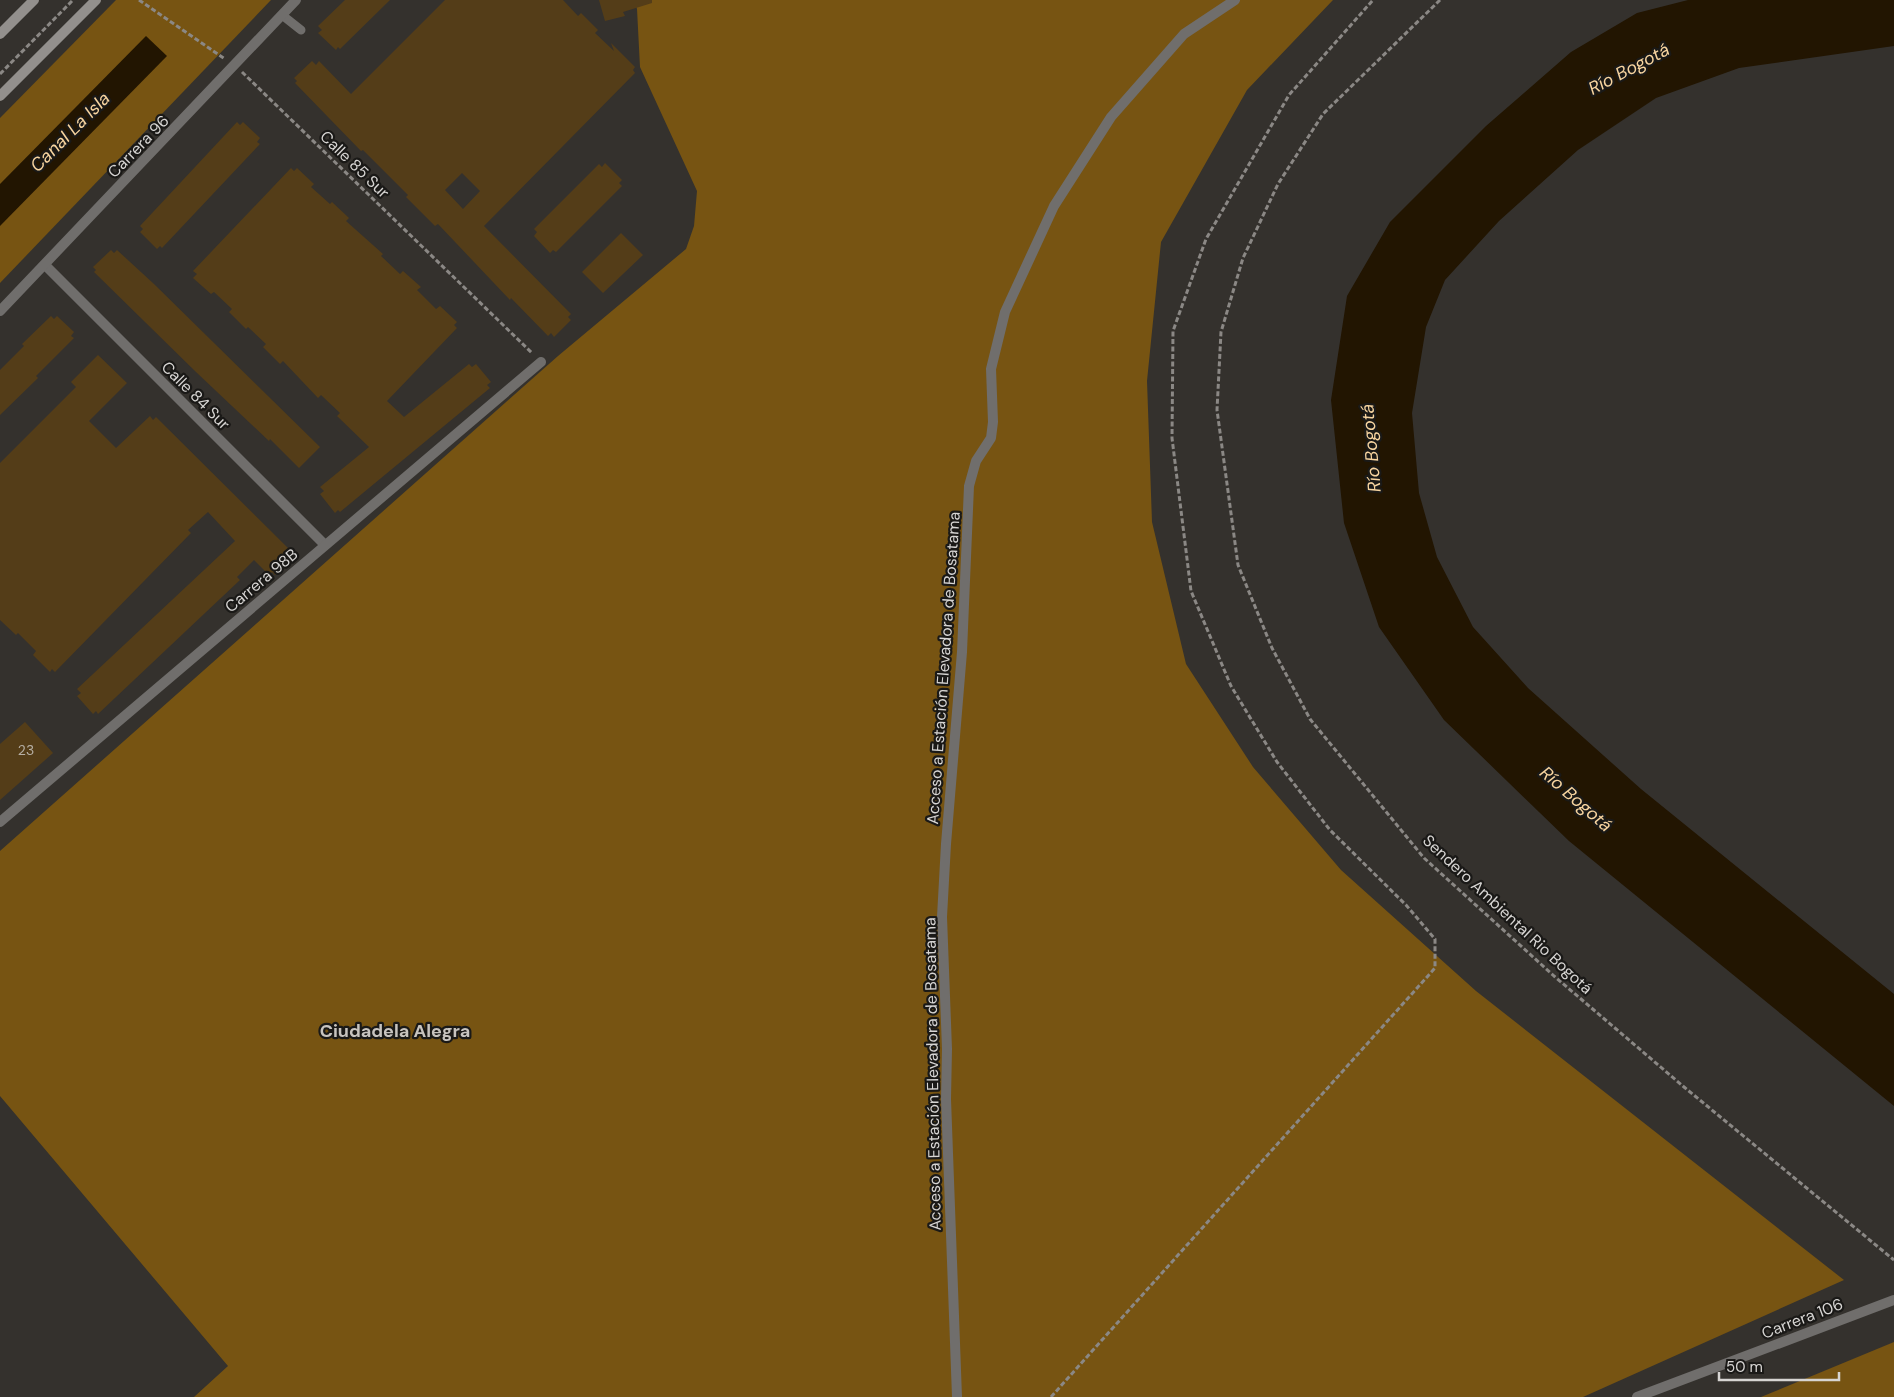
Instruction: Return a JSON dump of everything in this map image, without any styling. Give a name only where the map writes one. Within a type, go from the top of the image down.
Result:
[{"type":"main road","points":[[0,34],[34,0]]},
{"type":"main road","points":[[0,96],[96,0]]},
{"type":"street","name":"Carrera 96","points":[[0,311],[296,0]]},
{"type":"street","name":"Acceso a Estación Elevadora de Bosatama","points":[[956,1397],[946,1109],[942,917],[946,844],[962,652],[969,486],[976,461],[991,438],[993,422],[991,369],[1005,312],[1054,206],[1111,117],[1184,34],[1235,0]]},
{"type":"street","name":"Calle 84 Sur","points":[[45,265],[325,545]]},
{"type":"street","name":"Carrera 98B","points":[[0,822],[541,362]]},
{"type":"street","name":"Carrera 106","points":[[1637,1397],[1894,1300]]},
{"type":"lane","points":[[282,15],[301,30]]},
{"type":"path","points":[[0,74],[73,0]]},
{"type":"path","name":"Calle 85 Sur","points":[[139,0],[235,66],[541,362]]},
{"type":"path","points":[[1051,1397],[1435,968],[1435,939],[1406,905],[1330,830],[1277,762],[1231,686],[1191,591],[1172,438],[1173,330],[1206,239],[1289,95],[1373,0]]},
{"type":"path","name":"Sendero Ambiental Rio Bogotá","points":[[1440,0],[1323,114],[1278,184],[1243,258],[1222,332],[1217,410],[1238,565],[1272,648],[1310,719],[1424,858],[1554,976],[1670,1075],[1894,1260]]},
{"type":"shaded area","points":[[116,0],[271,0],[0,283],[0,118]]},
{"type":"shaded area","points":[[634,0],[1333,0],[1247,90],[1161,242],[1147,381],[1152,522],[1186,664],[1253,767],[1341,870],[1476,991],[1844,1280],[1583,1397],[194,1397],[228,1366],[0,1096],[0,851],[558,356],[686,249],[694,226],[697,191],[640,67],[637,9]]},
{"type":"shaded area","points":[[1894,1342],[1894,1397],[1761,1397]]},
{"type":"water","name":"Río Bogotá","points":[[1688,0],[1894,0],[1894,46],[1739,68],[1656,98],[1578,150],[1499,221],[1445,280],[1426,327],[1412,413],[1419,493],[1437,557],[1473,627],[1528,688],[1641,789],[1894,994],[1894,1106],[1569,841],[1444,720],[1379,627],[1344,523],[1331,400],[1347,296],[1390,222],[1486,126],[1571,52],[1637,13]]},
{"type":"water","name":"Canal La Isla","points":[[146,36],[167,56],[0,226],[0,184]]},
{"type":"building","points":[[345,0],[390,0],[340,49],[338,47],[336,50],[318,33],[322,30],[318,26]]},
{"type":"building","points":[[445,0],[563,0],[578,16],[581,13],[598,30],[595,33],[614,51],[611,43],[635,67],[633,70],[635,73],[484,226],[571,314],[568,317],[571,320],[554,337],[551,333],[548,336],[511,298],[510,300],[438,224],[435,226],[406,197],[408,195],[363,150],[361,151],[295,83],[297,81],[294,78],[312,61],[316,65],[319,61],[351,94]],"holes":[[[462,173],[480,191],[463,209],[445,190]]]},
{"type":"building","points":[[599,0],[652,0],[652,3],[623,12],[625,16],[605,21]]},
{"type":"building","points":[[237,122],[240,125],[243,122],[260,138],[257,142],[260,144],[162,248],[160,246],[157,249],[140,232],[143,229],[140,226]]},
{"type":"building","points":[[605,163],[622,180],[619,183],[622,186],[556,252],[553,250],[550,253],[534,236],[537,232],[534,229],[599,164],[602,167]]},
{"type":"building","points":[[291,168],[294,171],[297,168],[314,184],[311,187],[330,204],[332,202],[349,218],[346,221],[383,254],[381,256],[400,274],[403,271],[421,287],[417,290],[436,309],[440,306],[457,322],[454,325],[457,328],[387,401],[404,417],[469,364],[472,367],[476,364],[491,382],[487,385],[490,388],[340,512],[338,510],[335,513],[320,494],[324,491],[320,487],[369,447],[337,416],[340,413],[321,395],[318,398],[283,361],[280,364],[263,347],[266,344],[248,327],[246,329],[229,312],[232,309],[214,292],[211,294],[193,278],[197,274],[193,271]]},
{"type":"building","points":[[621,233],[643,255],[603,293],[582,272]]},
{"type":"building","points":[[111,250],[114,253],[117,250],[154,284],[320,447],[299,468],[196,372],[94,272],[96,270],[93,267]]},
{"type":"building","points":[[51,316],[54,319],[57,316],[74,332],[71,336],[74,338],[36,376],[38,378],[0,415],[0,370],[24,346],[22,344]]},
{"type":"building","points":[[98,355],[127,383],[89,421],[116,448],[150,416],[153,420],[156,417],[292,552],[289,555],[292,558],[275,575],[272,572],[269,575],[254,560],[237,577],[240,580],[98,714],[96,711],[93,714],[77,696],[81,693],[77,689],[235,541],[208,512],[188,530],[191,533],[55,672],[52,669],[50,672],[33,655],[36,651],[18,633],[16,635],[0,620],[0,463],[76,387],[71,382]]},
{"type":"building","points":[[25,722],[53,753],[0,800],[0,744]]},
{"type":"district","name":"Ciudadela Alegra","points":[[395,1031]]}]
